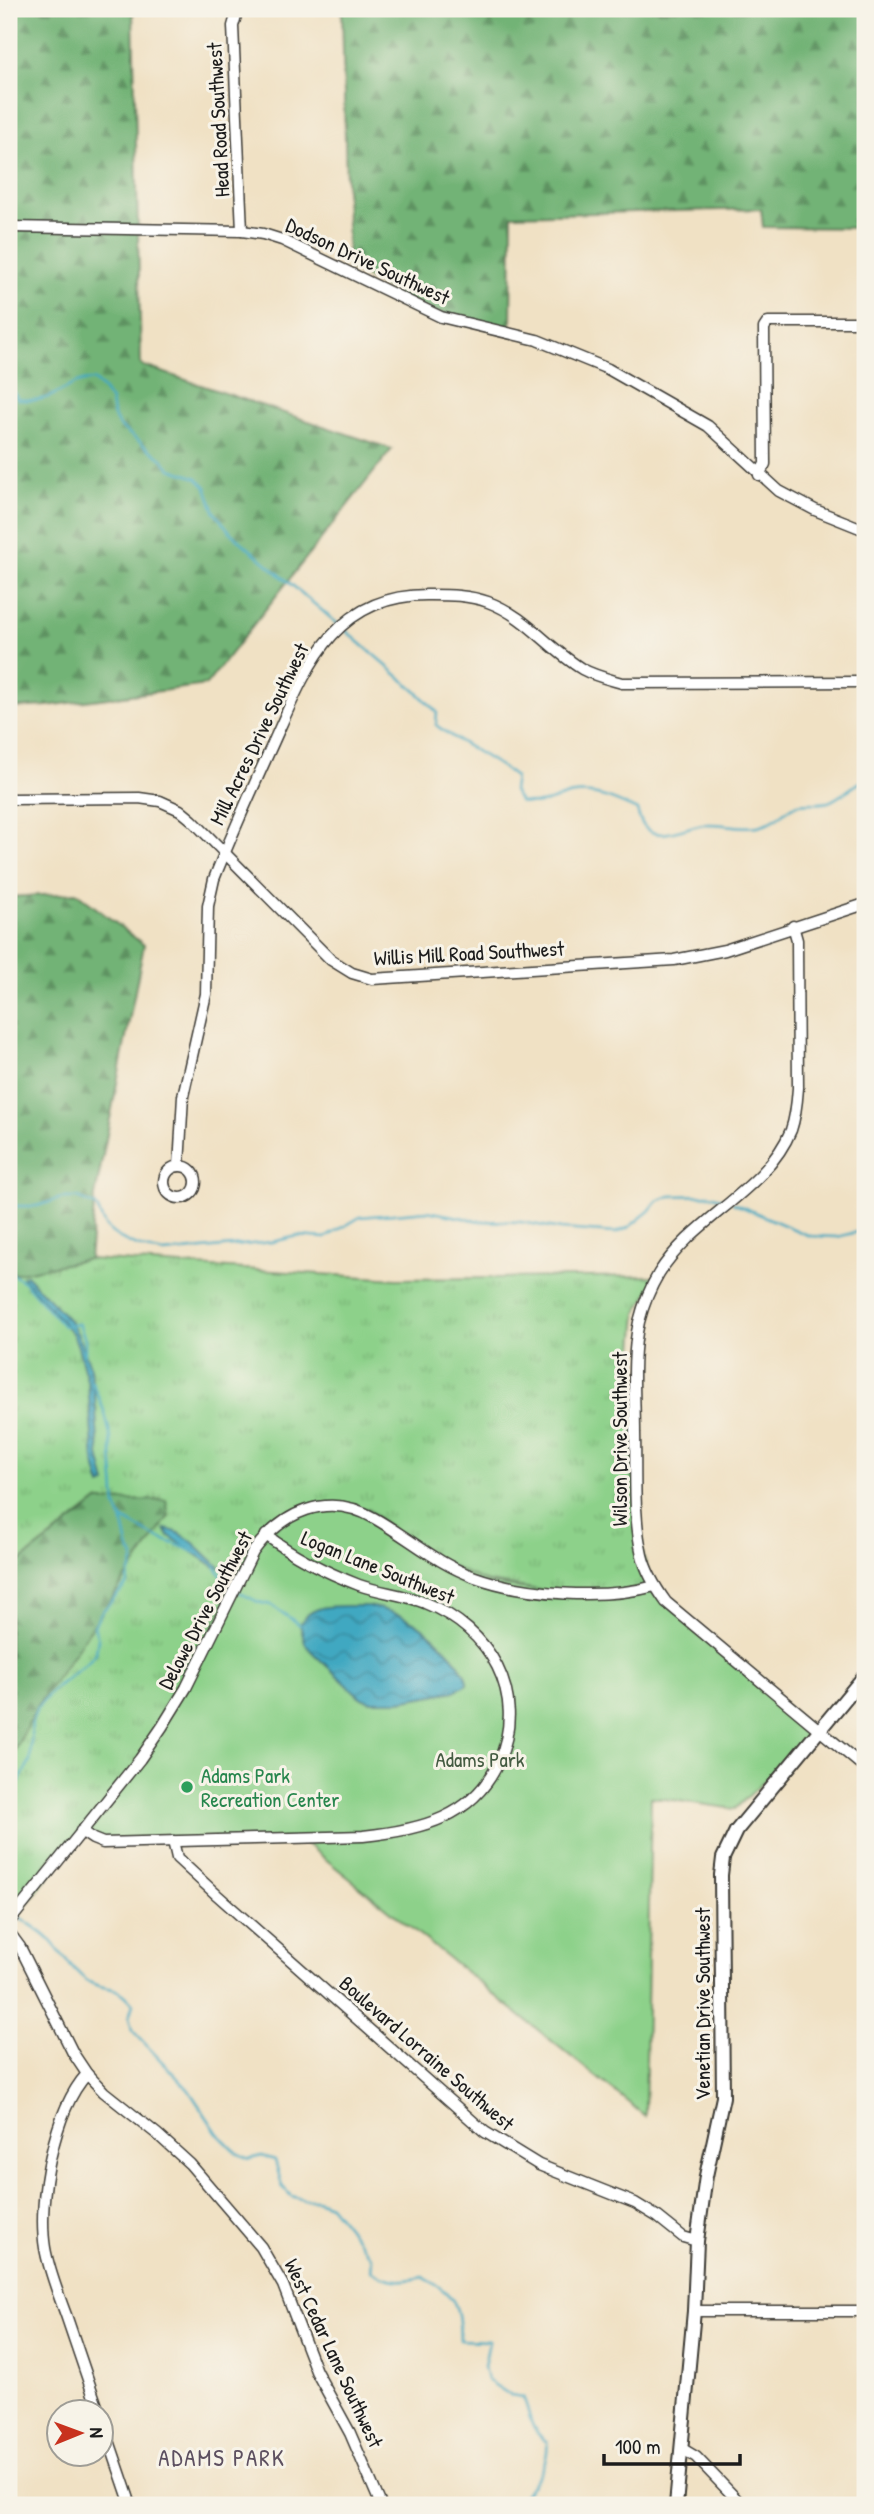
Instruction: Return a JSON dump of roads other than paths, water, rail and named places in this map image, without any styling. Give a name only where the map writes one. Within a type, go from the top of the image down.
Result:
[{"type":"street","name":"Head Road Southwest","points":[[239,9],[233,26],[242,231]]},
{"type":"street","name":"Dodson Drive Southwest","points":[[9,227],[242,231],[282,240],[441,317],[537,340],[608,369],[708,426],[759,475],[791,497],[865,530]]},
{"type":"street","points":[[759,475],[765,464],[764,328],[768,322],[865,322]]},
{"type":"street","name":"Mill Acres Drive Southwest","points":[[179,1166],[183,1096],[206,994],[208,906],[214,879],[301,681],[317,653],[343,623],[375,603],[395,597],[418,594],[457,595],[485,601],[522,619],[583,669],[622,683],[865,682]]},
{"type":"street","name":"Willis Mill Road Southwest","points":[[9,799],[139,798],[160,802],[186,815],[225,850],[331,960],[352,973],[372,979],[674,960],[725,950],[865,904]]},
{"type":"street","name":"Wilson Drive Southwest","points":[[655,1586],[643,1558],[637,1523],[634,1369],[639,1323],[650,1290],[670,1258],[685,1241],[766,1168],[780,1151],[791,1129],[798,1088],[797,940],[793,926]]},
{"type":"street","name":"Delowe Drive Southwest","points":[[9,1922],[140,1759],[162,1727],[186,1688],[254,1552],[266,1535],[282,1521],[301,1511],[320,1507],[342,1507],[374,1517],[450,1567],[499,1585],[560,1593],[635,1592],[655,1586]]},
{"type":"street","name":"Logan Lane Southwest","points":[[82,1830],[103,1843],[363,1836],[423,1826],[452,1814],[477,1796],[493,1775],[505,1749],[510,1714],[504,1678],[487,1651],[466,1628],[448,1614],[427,1604],[361,1586],[320,1569],[289,1552],[266,1535]]},
{"type":"street","points":[[655,1586],[678,1614],[865,1768]]},
{"type":"street","name":"Venetian Drive Southwest","points":[[676,2505],[694,2311],[697,2241],[706,2176],[723,2097],[723,1858],[736,1831],[865,1675]]},
{"type":"street","name":"Boulevard Lorraine Southwest","points":[[173,1841],[177,1858],[216,1895],[485,2132],[539,2165],[635,2203],[683,2237],[697,2241]]},
{"type":"street","name":"West Cedar Lane Southwest","points":[[9,1932],[20,1947],[73,2053],[87,2074],[104,2092],[190,2164],[261,2247],[283,2285],[316,2371],[355,2443],[381,2505]]},
{"type":"street","points":[[87,2074],[69,2098],[53,2143],[46,2190],[45,2245],[50,2270],[94,2398]]},
{"type":"street","points":[[694,2311],[865,2311]]},
{"type":"street","points":[[681,2448],[696,2457],[742,2505]]},
{"type":"street","points":[[116,2461],[131,2505]]},
{"type":"water","points":[[26,1275],[68,1319],[89,1363],[95,1398],[99,1455],[106,1484],[101,1486],[94,1461],[88,1384],[78,1347],[73,1334],[22,1277]]},
{"type":"water","points":[[165,1529],[189,1539],[220,1567],[215,1567],[168,1535]]},
{"type":"water","points":[[368,1606],[400,1615],[426,1631],[454,1658],[467,1684],[455,1691],[400,1701],[370,1701],[360,1697],[312,1652],[305,1643],[300,1625],[305,1617],[321,1608]]},
{"type":"waterway","points":[[9,385],[18,399],[31,400],[42,399],[74,384],[93,380],[111,401],[119,426],[171,469],[197,478],[206,487],[215,513],[232,534],[339,625]]},
{"type":"waterway","points":[[344,629],[437,712],[436,725],[515,777],[513,791],[520,802],[543,803],[582,793],[599,795],[637,810],[645,828],[664,834],[704,824],[758,826],[796,805],[832,800],[865,780]]},
{"type":"waterway","points":[[9,1206],[37,1206],[62,1198],[78,1198],[96,1206],[106,1227],[118,1237],[164,1253],[272,1242],[298,1236],[325,1238],[360,1217],[427,1211],[480,1221],[521,1222],[561,1229],[615,1233],[628,1228],[657,1201],[670,1196],[710,1195],[727,1200]]},
{"type":"waterway","points":[[733,1203],[810,1236],[837,1237],[865,1230]]},
{"type":"waterway","points":[[9,1272],[24,1282],[63,1326],[79,1324],[85,1339],[85,1353]]},
{"type":"waterway","points":[[9,1813],[11,1797],[30,1761],[32,1721],[37,1708],[55,1688],[96,1653],[98,1639],[94,1626],[100,1614],[127,1584],[134,1558],[116,1507],[111,1439],[105,1413],[92,1382]]},
{"type":"waterway","points":[[122,1519],[153,1536],[201,1555]]},
{"type":"waterway","points":[[215,1565],[232,1587]]},
{"type":"waterway","points":[[237,1591],[258,1602],[271,1605],[300,1625]]},
{"type":"waterway","points":[[18,1916],[49,1939],[86,1980],[121,1992],[127,1997],[133,2004],[129,2017],[132,2030],[188,2089],[218,2134],[237,2153],[249,2159],[262,2156],[275,2160],[282,2186],[291,2196],[330,2205],[372,2258],[371,2271],[396,2280],[423,2277],[443,2290],[453,2302],[457,2309],[460,2340],[489,2341],[484,2367],[487,2380],[510,2395],[523,2397],[533,2426],[547,2442],[542,2468],[518,2505]]},
{"type":"place","name":"Adams Park Recreation Center","points":[[187,1787]]},
{"type":"district","name":"ADAMS PARK","points":[[222,2457]]},
{"type":"park label","name":"Adams Park","points":[[480,1759]]}]
